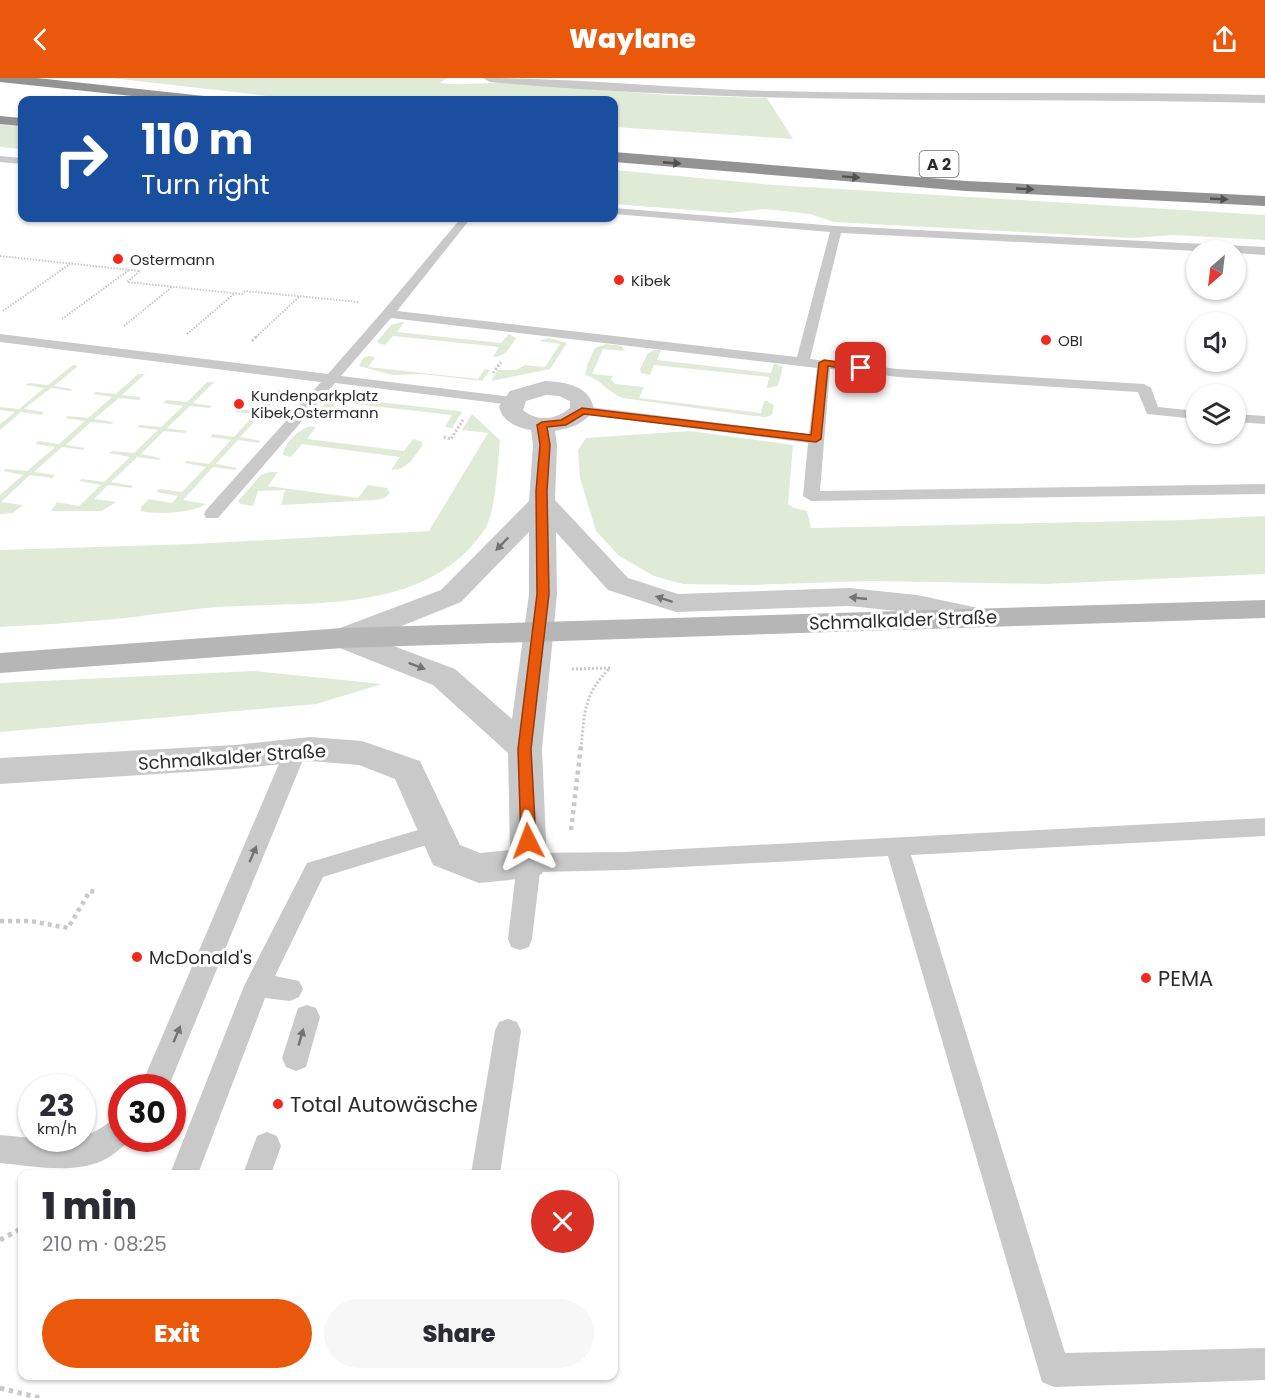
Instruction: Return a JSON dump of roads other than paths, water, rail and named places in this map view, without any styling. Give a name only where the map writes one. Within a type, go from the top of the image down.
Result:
[{"type":"highway","points":[[0,78],[160,96]]},
{"type":"highway","points":[[89,78],[160,96]]},
{"type":"highway","points":[[0,120],[18,122]]},
{"type":"highway","points":[[618,141],[635,143]]},
{"type":"highway","name":"A 2","points":[[618,158],[966,186],[1265,201]]},
{"type":"main road","name":"Schmalkalder Straße","points":[[0,663],[343,638],[1265,609]]},
{"type":"street","points":[[490,78],[683,92],[1029,97],[1175,96],[1265,99]]},
{"type":"street","points":[[1019,84],[1029,97]]},
{"type":"street","points":[[556,388],[566,390],[581,399],[582,410],[578,416],[563,423],[542,425],[532,424],[516,417],[512,412],[513,401],[526,392],[556,388]]},
{"type":"street","points":[[529,863],[525,749],[543,594],[545,445],[542,425]]},
{"type":"street","points":[[543,502],[618,584],[676,603],[849,597],[917,604],[978,617]]},
{"type":"street","points":[[343,638],[451,596],[543,502]]},
{"type":"street","points":[[343,638],[444,676],[525,749]]},
{"type":"street","name":"Schmalkalder Straße","points":[[0,771],[235,757],[310,749],[362,753],[408,770],[446,855],[479,868],[529,863]]},
{"type":"lane","points":[[0,159],[18,161]]},
{"type":"lane","points":[[618,211],[836,229],[1265,251]]},
{"type":"lane","points":[[212,514],[391,310],[463,222]]},
{"type":"lane","points":[[803,361],[836,229]]},
{"type":"lane","points":[[391,310],[898,373],[1144,388],[1152,411],[1186,414]]},
{"type":"lane","points":[[0,338],[513,401]]},
{"type":"lane","points":[[824,363],[811,496],[1265,489]]},
{"type":"lane","points":[[582,410],[816,439]]},
{"type":"lane","points":[[1246,419],[1265,420]]},
{"type":"lane","points":[[159,1074],[296,750]]},
{"type":"lane","points":[[520,939],[529,863],[658,859],[1265,827]]},
{"type":"lane","points":[[185,1170],[257,987],[315,870],[438,833]]},
{"type":"lane","points":[[896,845],[1054,1370],[1265,1364]]},
{"type":"lane","points":[[257,987],[290,989]]},
{"type":"lane","points":[[296,1058],[307,1017]]},
{"type":"lane","points":[[486,1170],[508,1031]]},
{"type":"lane","points":[[0,1149],[62,1154],[97,1148],[108,1140]]},
{"type":"lane","points":[[258,1170],[267,1146]]},
{"type":"place","name":"Ostermann","points":[[118,259]]},
{"type":"place","name":"Kibek","points":[[619,280]]},
{"type":"place","name":"OBI","points":[[1046,340]]},
{"type":"place","name":"Kundenparkplatz Kibek,Ostermann","points":[[239,404]]},
{"type":"place","name":"McDonald's","points":[[137,957]]},
{"type":"place","name":"PEMA","points":[[1146,978]]},
{"type":"place","name":"Total Autowäsche","points":[[278,1104]]}]
